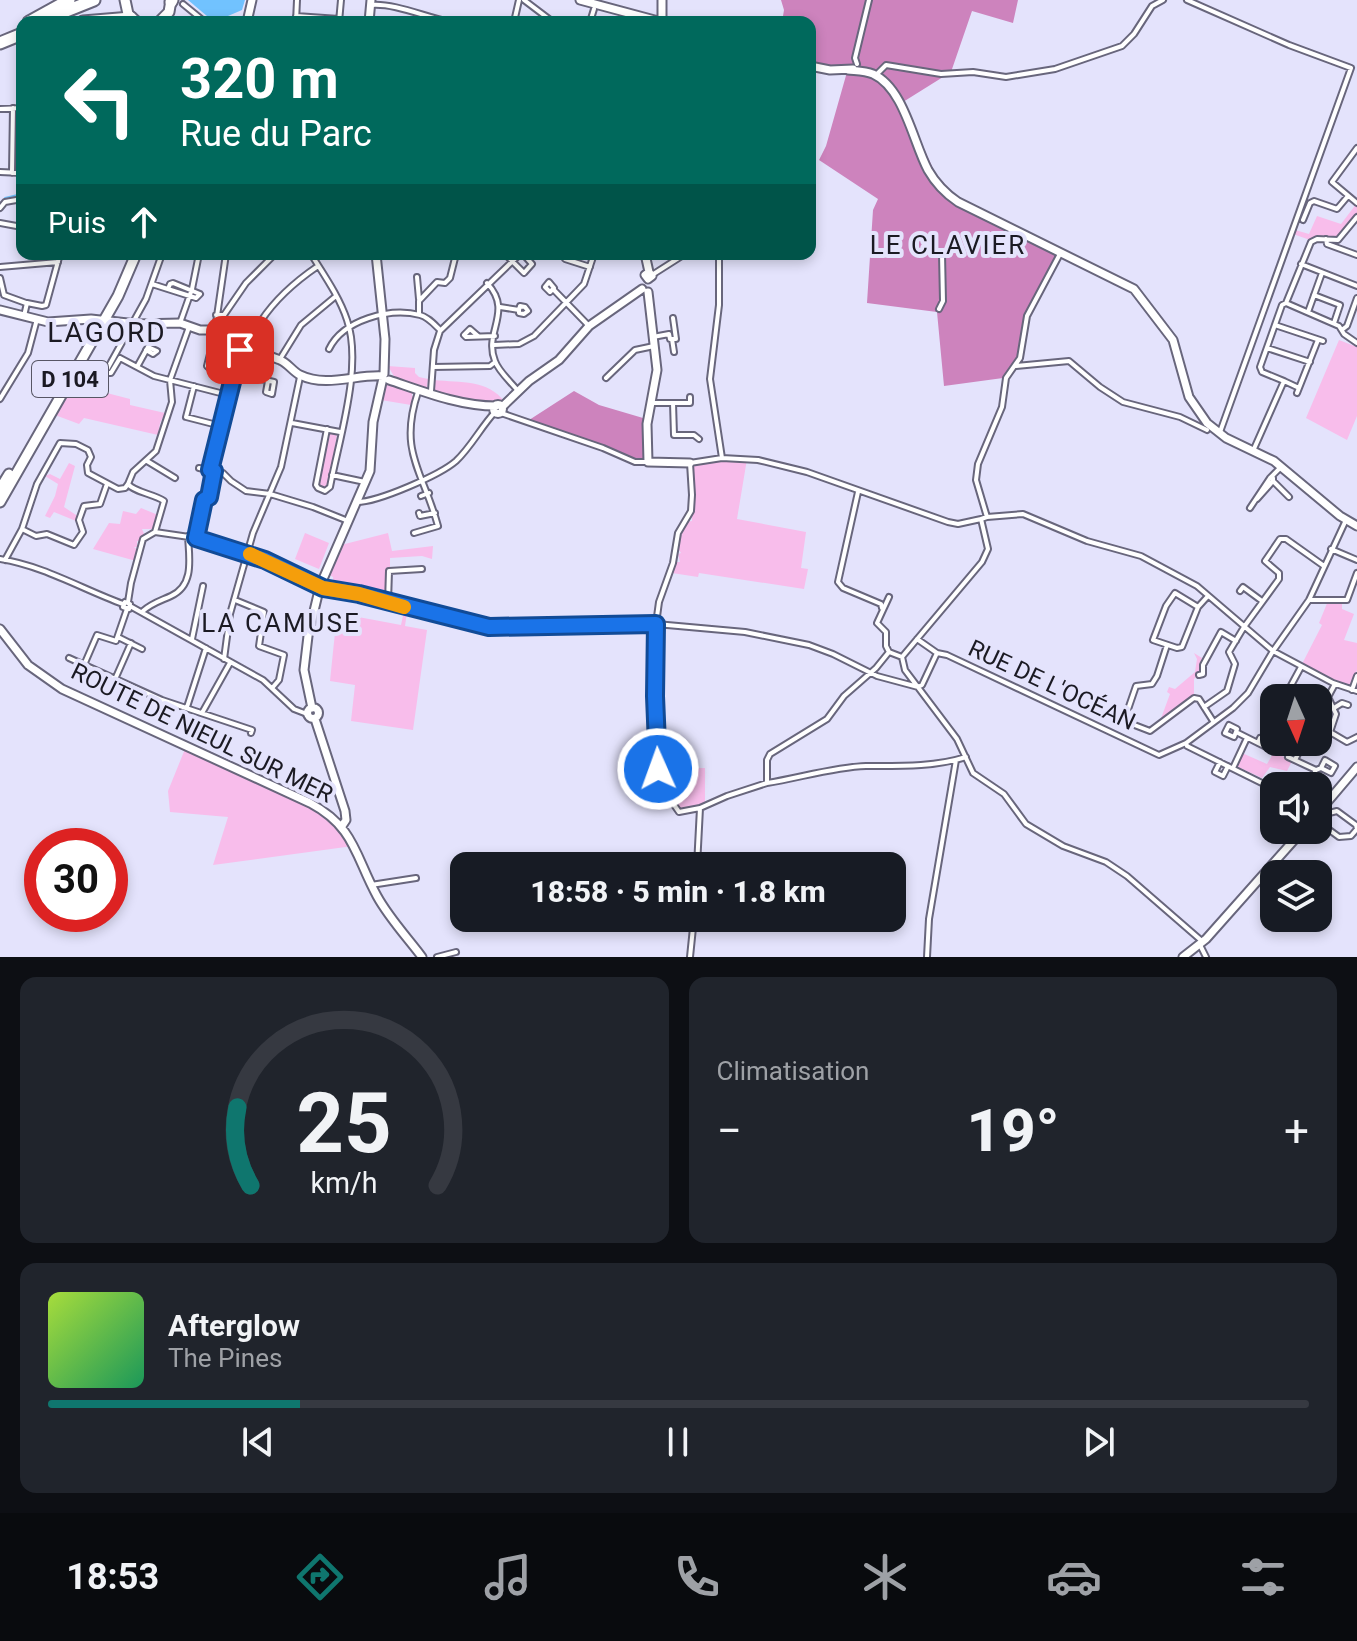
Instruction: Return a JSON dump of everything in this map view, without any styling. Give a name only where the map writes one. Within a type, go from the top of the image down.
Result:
[{"type":"highway","points":[[40,16],[69,0]]},
{"type":"highway","points":[[54,16],[94,0]]},
{"type":"highway","points":[[67,16],[107,0]]},
{"type":"main road","name":"D 104","points":[[0,502],[101,320],[130,260]]},
{"type":"main road","name":"D 104","points":[[0,489],[101,320]]},
{"type":"street","points":[[521,0],[544,16]]},
{"type":"street","points":[[580,0],[637,16]]},
{"type":"street","points":[[857,64],[855,58],[869,0]]},
{"type":"street","points":[[879,73],[886,65],[941,74],[973,72],[1006,77],[1055,69],[1122,46],[1152,6],[1163,0]]},
{"type":"street","points":[[1187,0],[1289,45],[1351,68],[1219,433]]},
{"type":"street","points":[[174,2],[196,16]]},
{"type":"street","points":[[370,3],[390,4],[423,16]]},
{"type":"street","points":[[592,16],[594,9]]},
{"type":"street","points":[[816,67],[870,73],[884,81],[899,101]]},
{"type":"street","points":[[848,70],[863,68],[879,73],[892,85],[929,172],[947,195],[1134,289],[1173,340],[1192,403],[1207,423],[1219,433],[1281,467],[1357,526]]},
{"type":"street","points":[[863,72],[879,73]]},
{"type":"street","points":[[0,109],[13,108],[12,173]]},
{"type":"street","points":[[1357,148],[1332,182],[1357,203]]},
{"type":"street","points":[[0,172],[16,173]]},
{"type":"street","points":[[1303,220],[1312,201],[1337,209],[1348,196]]},
{"type":"street","points":[[1275,325],[1320,341],[1298,390],[1262,372],[1260,367],[1282,305],[1286,303],[1311,242],[1315,239],[1341,238],[1357,217]]},
{"type":"street","points":[[1326,239],[1327,244],[1357,255]]},
{"type":"street","points":[[902,657],[982,562],[988,549],[976,480],[978,464],[999,415],[1006,378],[1016,366],[1027,316],[1061,252]]},
{"type":"street","points":[[939,309],[943,301],[942,254]]},
{"type":"street","points":[[120,358],[111,373],[105,373],[152,284],[160,260]]},
{"type":"street","points":[[180,323],[198,260]]},
{"type":"street","points":[[215,330],[225,260]]},
{"type":"street","points":[[216,315],[224,315],[246,283],[269,260]]},
{"type":"street","points":[[314,260],[336,296],[349,328],[353,354],[330,489],[325,491],[316,485],[327,429]]},
{"type":"street","points":[[342,826],[346,820],[345,811],[311,713],[305,681],[305,658],[320,586],[367,482],[373,422],[387,378],[377,260]]},
{"type":"street","points":[[419,301],[437,282],[445,283],[450,278],[454,260]]},
{"type":"street","points":[[432,392],[434,350],[440,331],[512,261],[524,273],[532,264],[528,260]]},
{"type":"street","points":[[568,260],[590,267]]},
{"type":"street","points":[[494,345],[519,344],[530,339],[584,284],[592,260]]},
{"type":"street","points":[[645,260],[657,370],[647,424],[648,462]]},
{"type":"street","points":[[357,502],[374,502],[455,461],[497,408],[559,360],[589,326],[677,260]]},
{"type":"street","points":[[719,260],[719,305],[710,379],[722,458]]},
{"type":"street","points":[[0,267],[58,262],[46,306],[4,295],[0,278]]},
{"type":"street","points":[[1301,264],[1357,286]]},
{"type":"street","points":[[196,538],[204,500],[209,497],[221,426],[240,350],[249,342],[276,301],[297,280],[318,266]]},
{"type":"street","points":[[1308,312],[1322,273]]},
{"type":"street","points":[[417,277],[416,286],[431,289]]},
{"type":"street","points":[[152,284],[189,296],[199,297],[200,292],[171,283],[168,289]]},
{"type":"street","points":[[487,283],[496,293],[500,307],[493,364]]},
{"type":"street","points":[[419,314],[420,289]]},
{"type":"street","points":[[553,289],[589,326]]},
{"type":"street","points":[[1314,295],[1340,305],[1334,323]]},
{"type":"street","points":[[279,360],[301,325],[336,296]]},
{"type":"street","points":[[1343,329],[1347,326],[1357,298]]},
{"type":"street","points":[[24,316],[27,303]]},
{"type":"street","points":[[1286,303],[1334,323],[1357,343]]},
{"type":"street","points":[[500,307],[519,310]]},
{"type":"street","points":[[0,310],[48,322],[101,320],[132,324],[180,323],[189,327],[243,332],[260,353],[279,360],[301,376],[327,380],[387,378],[416,391],[497,408],[635,462],[690,463],[722,458],[758,460],[807,472],[948,522],[958,524],[1017,513],[1031,516],[1087,541],[1141,556],[1197,586],[1273,651],[1335,684],[1355,690],[1357,676]]},
{"type":"street","points":[[329,349],[349,328],[382,313],[419,314],[440,331]]},
{"type":"street","points":[[673,318],[675,329],[670,329],[674,352]]},
{"type":"street","points":[[0,399],[28,353],[37,319]]},
{"type":"street","points":[[128,486],[133,472],[156,451],[172,402],[170,380],[189,327]]},
{"type":"street","points":[[478,336],[495,336]]},
{"type":"street","points":[[606,378],[635,350],[671,337]]},
{"type":"street","points":[[1267,348],[1310,362]]},
{"type":"street","points":[[137,367],[146,350]]},
{"type":"street","points":[[114,354],[154,376],[228,395]]},
{"type":"street","points":[[1016,366],[1069,361],[1123,402],[1180,417],[1207,430]]},
{"type":"street","points":[[433,367],[493,364],[518,391]]},
{"type":"street","points":[[211,368],[268,381]]},
{"type":"street","points":[[224,659],[235,600],[253,533],[281,467],[301,376]]},
{"type":"street","points":[[1253,451],[1284,381]]},
{"type":"street","points":[[194,386],[186,417],[221,426]]},
{"type":"street","points":[[414,533],[437,528],[429,493],[410,446],[411,408],[416,391]]},
{"type":"street","points":[[653,403],[690,403],[690,397]]},
{"type":"street","points":[[673,403],[674,435]]},
{"type":"street","points":[[291,422],[340,432]]},
{"type":"street","points":[[667,435],[694,435],[699,439]]},
{"type":"street","points":[[155,532],[164,501],[128,486],[118,489],[107,484],[88,473],[87,465],[91,457],[88,450],[62,442],[37,484],[22,529],[2,560],[39,568],[143,611],[273,688],[294,709],[311,713]]},
{"type":"street","points":[[147,461],[175,478]]},
{"type":"street","points":[[690,463],[691,511],[678,533],[656,624],[658,769],[679,812],[700,808],[767,783],[856,768],[893,768],[966,757]]},
{"type":"street","points":[[1273,480],[1281,467]]},
{"type":"street","points":[[199,468],[223,473],[246,491],[270,494],[348,521]]},
{"type":"street","points":[[332,475],[367,482]]},
{"type":"street","points":[[1250,508],[1270,478],[1289,497]]},
{"type":"street","points":[[22,529],[36,536],[47,534],[74,545],[83,532],[79,520],[84,506],[100,504],[107,484]]},
{"type":"street","points":[[858,491],[838,582],[843,588],[881,604],[882,608]]},
{"type":"street","points":[[421,496],[429,493]]},
{"type":"street","points":[[419,513],[420,516],[435,513]]},
{"type":"street","name":"RUE DE L'OCÉAN","points":[[918,687],[922,685],[937,653],[947,655],[1159,755],[1186,743],[1248,693],[1309,600],[1346,520]]},
{"type":"street","points":[[84,665],[97,635],[114,643],[118,637],[143,539],[155,532],[188,536],[249,554],[320,586],[489,627],[656,624],[745,632],[809,645],[871,673],[918,687]]},
{"type":"street","points":[[143,611],[159,599],[174,595],[182,587],[190,568],[188,536]]},
{"type":"street","points":[[1204,707],[1227,691],[1235,664],[1229,652],[1279,579],[1279,573],[1265,561],[1280,539],[1286,539],[1324,566]]},
{"type":"street","points":[[1331,549],[1357,560]]},
{"type":"street","points":[[388,602],[389,571],[422,569]]},
{"type":"street","points":[[1347,600],[1357,574]]},
{"type":"street","points":[[192,639],[203,586]]},
{"type":"street","points":[[1240,591],[1243,587],[1262,601]]},
{"type":"street","points":[[1198,607],[1175,593],[1166,606],[1153,640],[1182,647],[1198,607],[1208,596]]},
{"type":"street","points":[[889,597],[877,623],[886,632],[889,652],[902,657]]},
{"type":"street","points":[[1309,600],[1357,598]]},
{"type":"street","points":[[235,600],[264,612],[259,646],[284,655],[279,680],[273,688]]},
{"type":"street","name":"ROUTE DE NIEUL SUR MER","points":[[0,629],[14,651],[52,683],[310,803],[342,826],[353,841],[371,885],[385,908],[422,957]]},
{"type":"street","points":[[1199,675],[1203,674],[1203,665],[1221,632],[1236,641]]},
{"type":"street","points":[[118,637],[142,649]]},
{"type":"street","points":[[917,639],[937,653]]},
{"type":"street","points":[[115,678],[131,643]]},
{"type":"street","points":[[1167,645],[1152,684],[1136,686],[1126,720],[1150,731],[1194,698],[1214,722]]},
{"type":"street","points":[[186,708],[206,648]]},
{"type":"street","points":[[767,783],[770,754],[795,736],[823,722],[848,691],[871,673],[889,652]]},
{"type":"street","points":[[902,657],[905,670],[957,739],[973,773],[1004,794],[1026,824],[1063,846],[1106,862],[1127,876],[1202,943],[1206,957]]},
{"type":"street","points":[[69,658],[186,708],[252,730],[251,733]]},
{"type":"street","points":[[202,713],[230,663]]},
{"type":"street","points":[[1292,684],[1301,667]]},
{"type":"street","points":[[1335,684],[1328,697],[1336,714],[1330,733],[1347,742],[1357,737]]},
{"type":"street","points":[[1334,708],[1342,703],[1348,705]]},
{"type":"street","points":[[1236,732],[1258,743]]},
{"type":"street","points":[[1220,762],[1215,772],[1223,776],[1247,737]]},
{"type":"street","points":[[1186,743],[1260,782]]},
{"type":"street","points":[[927,957],[929,919],[956,760]]},
{"type":"street","points":[[1295,760],[1318,769],[1316,772]]},
{"type":"street","points":[[1332,801],[1357,767]]},
{"type":"street","points":[[698,852],[700,808]]},
{"type":"street","points":[[1337,811],[1357,829],[1351,836],[1339,837],[1324,826],[1320,817],[1337,811]]},
{"type":"street","points":[[1183,957],[1202,943],[1290,844]]},
{"type":"street","points":[[371,885],[416,878]]},
{"type":"street","points":[[690,957],[693,932]]},
{"type":"street","points":[[440,957],[456,952]]},
{"type":"shaded area","points":[[781,0],[1018,0],[1013,23],[972,11],[951,72],[903,102],[935,173],[959,200],[1062,250],[1031,307],[1016,364],[1003,378],[944,386],[937,312],[867,303],[873,210],[878,199],[819,160],[826,146],[847,72],[816,68],[816,16],[783,16]]},
{"type":"shaded area","points":[[1357,203],[1357,214],[1338,239],[1314,237],[1310,240],[1293,234],[1295,230],[1309,234],[1317,216],[1341,224]]},
{"type":"shaded area","points":[[1339,340],[1357,347],[1357,416],[1347,440],[1306,418]]},
{"type":"shaded area","points":[[388,366],[415,368],[419,377],[428,379],[427,387],[413,386],[395,378]]},
{"type":"shaded area","points":[[434,380],[482,386],[505,402],[475,403],[435,393]]},
{"type":"shaded area","points":[[389,381],[412,390],[412,396],[415,396],[411,405],[381,400],[385,383]]},
{"type":"shaded area","points":[[72,384],[130,399],[130,405],[165,413],[158,435],[84,418],[79,424],[55,415]]},
{"type":"shaded area","points":[[574,391],[599,405],[643,418],[648,462],[635,462],[526,422]]},
{"type":"shaded area","points":[[328,432],[337,434],[328,489],[320,489],[317,485]]},
{"type":"shaded area","points":[[747,459],[737,519],[806,532],[801,568],[808,569],[804,589],[699,573],[698,577],[672,573],[677,562],[680,562],[678,554],[681,553],[677,547],[686,522],[692,521],[691,464]]},
{"type":"shaded area","points":[[69,463],[75,466],[64,507],[79,517],[76,521],[54,512],[50,518],[45,516],[58,484],[45,476],[50,474],[60,479]]},
{"type":"shaded area","points":[[141,508],[158,515],[152,529],[142,529],[145,536],[134,547],[138,550],[136,561],[93,549],[109,523],[120,524],[123,511],[136,514]]},
{"type":"shaded area","points":[[305,533],[329,543],[319,569],[295,559]]},
{"type":"shaded area","points":[[388,533],[392,551],[433,546],[432,559],[422,556],[390,558],[386,600],[339,588],[340,581],[333,580],[328,574],[341,545]]},
{"type":"shaded area","points":[[1328,601],[1342,602],[1342,609],[1354,614],[1344,640],[1357,643],[1357,670],[1351,688],[1302,664],[1322,625],[1319,623]]},
{"type":"shaded area","points":[[404,611],[407,612],[405,626],[427,630],[413,730],[351,721],[355,685],[330,681],[337,613],[401,625]]},
{"type":"shaded area","points":[[1194,653],[1202,658],[1199,666],[1202,671],[1194,679],[1194,694],[1160,721],[1170,694],[1167,692],[1169,687],[1175,689],[1195,672],[1197,659]]},
{"type":"shaded area","points":[[185,749],[321,813],[353,846],[213,865],[228,817],[170,812],[168,791]]},
{"type":"shaded area","points":[[1242,753],[1267,764],[1272,756],[1282,756],[1292,761],[1287,771],[1270,767],[1266,772],[1260,772],[1260,777],[1236,766]]},
{"type":"shaded area","points":[[705,768],[705,804],[683,810],[677,808],[659,769]]},
{"type":"water","points":[[188,0],[245,0],[242,10],[228,16],[207,16]]},
{"type":"waterway","points":[[5,198],[16,195]]},
{"type":"slow traffic","points":[[250,554],[323,588],[404,607]]},
{"type":"district","name":"LE CLAVIER","points":[[948,245]]},
{"type":"district","name":"LAGORD","points":[[107,332]]},
{"type":"district","name":"LA CAMUSE","points":[[281,623]]},
{"type":"route","points":[[240,350],[210,470],[214,471],[209,497],[204,500],[196,538],[265,560],[323,588],[489,627],[656,624],[658,769]]}]
